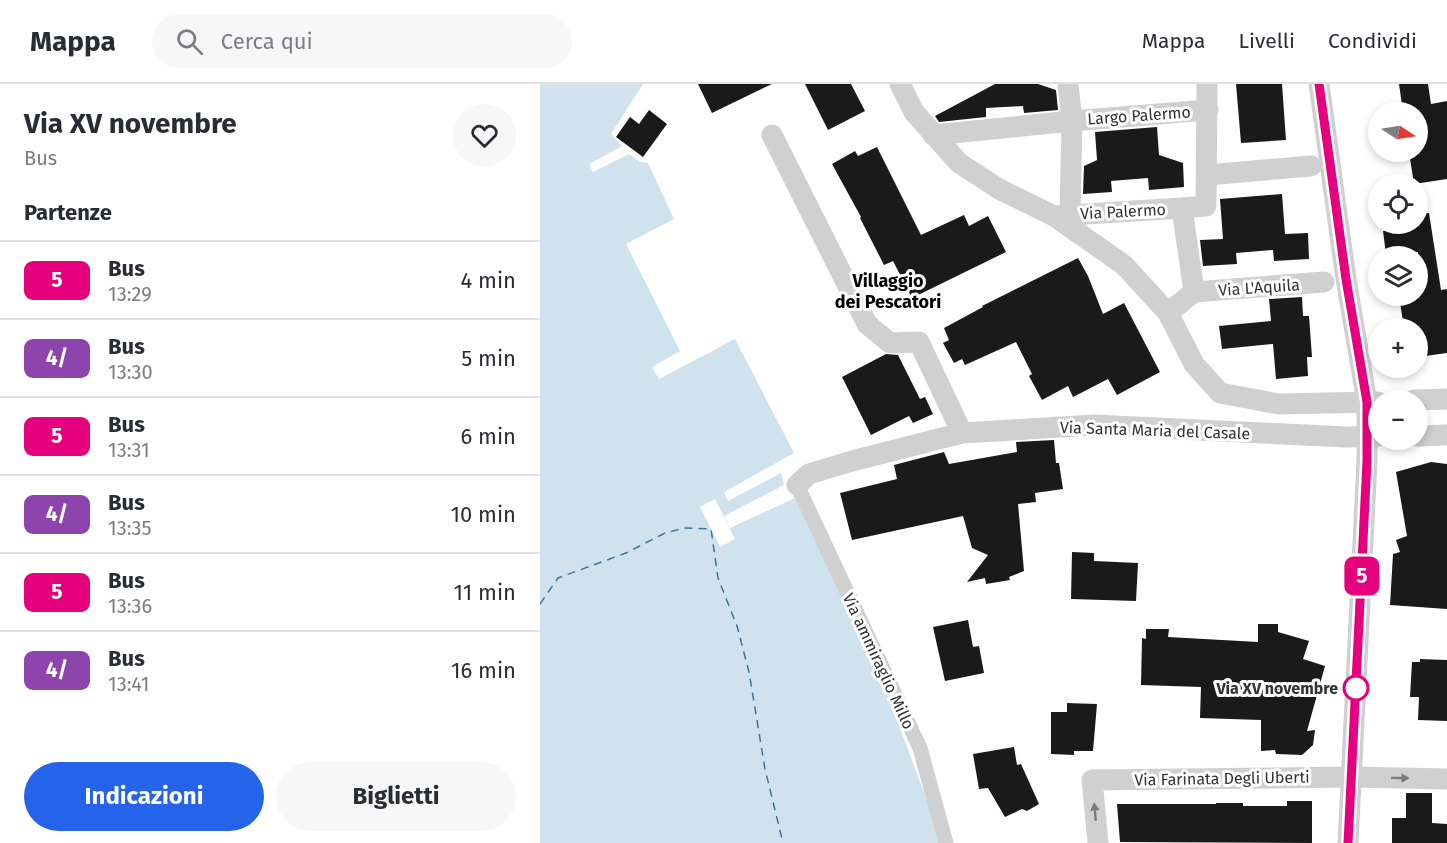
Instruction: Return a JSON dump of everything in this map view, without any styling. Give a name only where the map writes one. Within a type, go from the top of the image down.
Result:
[{"type":"street","name":"Via Palermo","points":[[900,84],[914,112],[959,163],[999,189],[1062,215],[1124,265],[1168,313],[1194,364],[1220,393],[1279,404],[1368,402]]},
{"type":"street","name":"Largo Palermo","points":[[1068,84],[1072,121],[1208,110]]},
{"type":"street","name":"Largo Palermo","points":[[1182,208],[1206,206],[1207,84]]},
{"type":"street","points":[[1319,84],[1346,279],[1370,390]]},
{"type":"street","points":[[933,135],[1072,121],[1062,215]]},
{"type":"street","points":[[772,135],[867,324],[890,343],[919,342],[962,433]]},
{"type":"street","points":[[1207,175],[1311,166]]},
{"type":"street","name":"Via Palermo","points":[[1062,215],[1182,208],[1194,292]]},
{"type":"street","name":"Via L'Aquila","points":[[1194,292],[1324,282]]},
{"type":"street","points":[[1168,313],[1194,292]]},
{"type":"street","points":[[1428,400],[1447,399]]},
{"type":"street","name":"Via Santa Maria del Casale","points":[[796,485],[809,474],[962,433],[1094,425],[1368,436]]},
{"type":"street","points":[[1428,436],[1447,435]]},
{"type":"street","points":[[1348,843],[1368,450]]},
{"type":"street","name":"Via ammiraglio Millo","points":[[796,485],[920,748],[946,843]]},
{"type":"street","points":[[1352,777],[1447,779]]},
{"type":"street","name":"Via Farinata Degli Uberti","points":[[1098,843],[1092,780],[1352,777]]},
{"type":"water","points":[[540,84],[643,84],[611,134],[622,146],[589,164],[593,172],[629,154],[640,162],[648,163],[674,219],[626,244],[680,351],[652,367],[659,379],[735,339],[794,453],[724,492],[728,501],[781,473],[784,485],[724,516],[730,528],[795,498],[884,686],[931,811],[938,843],[540,843]]},
{"type":"pier","points":[[715,499],[735,539],[720,547],[700,507]]},
{"type":"building","points":[[698,84],[772,84],[712,113]]},
{"type":"building","points":[[805,84],[851,84],[865,111],[828,130]]},
{"type":"building","points":[[995,84],[1038,84],[1056,90],[1058,110],[1024,113],[1023,106],[986,108],[986,117],[939,122],[935,116]]},
{"type":"building","points":[[1236,84],[1282,84],[1286,140],[1241,143]]},
{"type":"building","points":[[1399,84],[1428,84],[1431,104],[1447,101],[1447,179],[1428,182],[1428,174],[1412,174],[1411,162],[1428,162],[1428,102],[1402,102]]},
{"type":"building","points":[[649,110],[667,124],[643,157],[616,137],[630,117],[639,124]]},
{"type":"building","points":[[1157,127],[1159,155],[1183,163],[1184,187],[1149,190],[1148,178],[1111,181],[1112,192],[1083,194],[1084,166],[1097,160],[1095,132]]},
{"type":"building","points":[[877,147],[921,235],[964,215],[969,226],[988,216],[1006,252],[912,298],[893,261],[884,265],[832,164],[855,151],[858,156]]},
{"type":"building","points":[[1282,194],[1285,234],[1308,233],[1309,259],[1274,261],[1273,250],[1236,253],[1237,264],[1203,266],[1200,240],[1223,239],[1220,199]]},
{"type":"building","points":[[1428,213],[1441,290],[1447,289],[1447,353],[1428,356],[1428,318],[1402,318],[1401,306],[1428,306],[1428,246],[1385,246],[1383,234],[1428,234]]},
{"type":"building","points":[[1078,258],[1103,314],[1124,303],[1160,372],[1117,395],[1108,379],[1073,397],[1068,386],[1042,400],[1029,376],[1032,374],[1016,342],[965,365],[962,359],[954,363],[943,343],[949,340],[944,328],[982,306]]},
{"type":"building","points":[[1302,297],[1303,316],[1309,316],[1312,357],[1307,357],[1308,376],[1276,379],[1273,344],[1222,349],[1219,326],[1271,321],[1269,299]]},
{"type":"building","points":[[886,354],[898,355],[920,399],[925,397],[933,414],[913,423],[909,416],[871,435],[842,377]]},
{"type":"building","points":[[1054,440],[1056,463],[1059,463],[1063,489],[1035,493],[1036,502],[1018,504],[1024,571],[1009,577],[1010,580],[986,584],[985,578],[967,582],[988,555],[972,548],[963,516],[852,540],[840,493],[897,479],[894,465],[944,452],[949,464],[1017,452],[1016,442]]},
{"type":"building","points":[[1431,462],[1447,464],[1447,609],[1390,605],[1393,554],[1400,552],[1396,540],[1407,536],[1396,472]]},
{"type":"building","points":[[1072,552],[1094,553],[1094,561],[1138,563],[1136,601],[1071,599]]},
{"type":"building","points":[[968,620],[973,647],[979,646],[984,673],[945,681],[933,627]]},
{"type":"building","points":[[1258,624],[1278,624],[1278,632],[1309,641],[1303,659],[1325,666],[1307,731],[1315,730],[1313,745],[1302,755],[1276,754],[1275,750],[1261,751],[1261,720],[1200,718],[1201,687],[1141,685],[1142,638],[1146,639],[1146,629],[1169,629],[1168,637],[1258,642]]},
{"type":"building","points":[[1420,659],[1447,660],[1447,721],[1418,720],[1419,697],[1410,697],[1412,662],[1420,662]]},
{"type":"building","points":[[1067,703],[1097,704],[1093,751],[1074,751],[1074,755],[1051,754],[1051,712],[1067,712]]},
{"type":"building","points":[[1014,747],[1017,765],[1021,764],[1039,804],[1027,811],[1022,809],[1005,817],[988,788],[979,789],[973,754]]},
{"type":"building","points":[[1406,793],[1432,793],[1432,823],[1447,824],[1447,843],[1392,843],[1392,818],[1406,818]]},
{"type":"building","points":[[1287,801],[1312,801],[1312,843],[1120,842],[1117,804],[1243,803],[1243,806],[1287,806]]},
{"type":"ferry route","points":[[540,604],[558,578],[626,553],[665,533],[685,528],[711,529],[718,578],[737,626],[749,672],[765,769],[783,843]]},
{"type":"bus line","name":"5","points":[[1319,84],[1346,279],[1367,402],[1367,461],[1348,843]]},
{"type":"place","name":"Via XV novembre","points":[[1356,688]]},
{"type":"district","name":"Villaggio dei Pescatori","points":[[888,291]]}]
